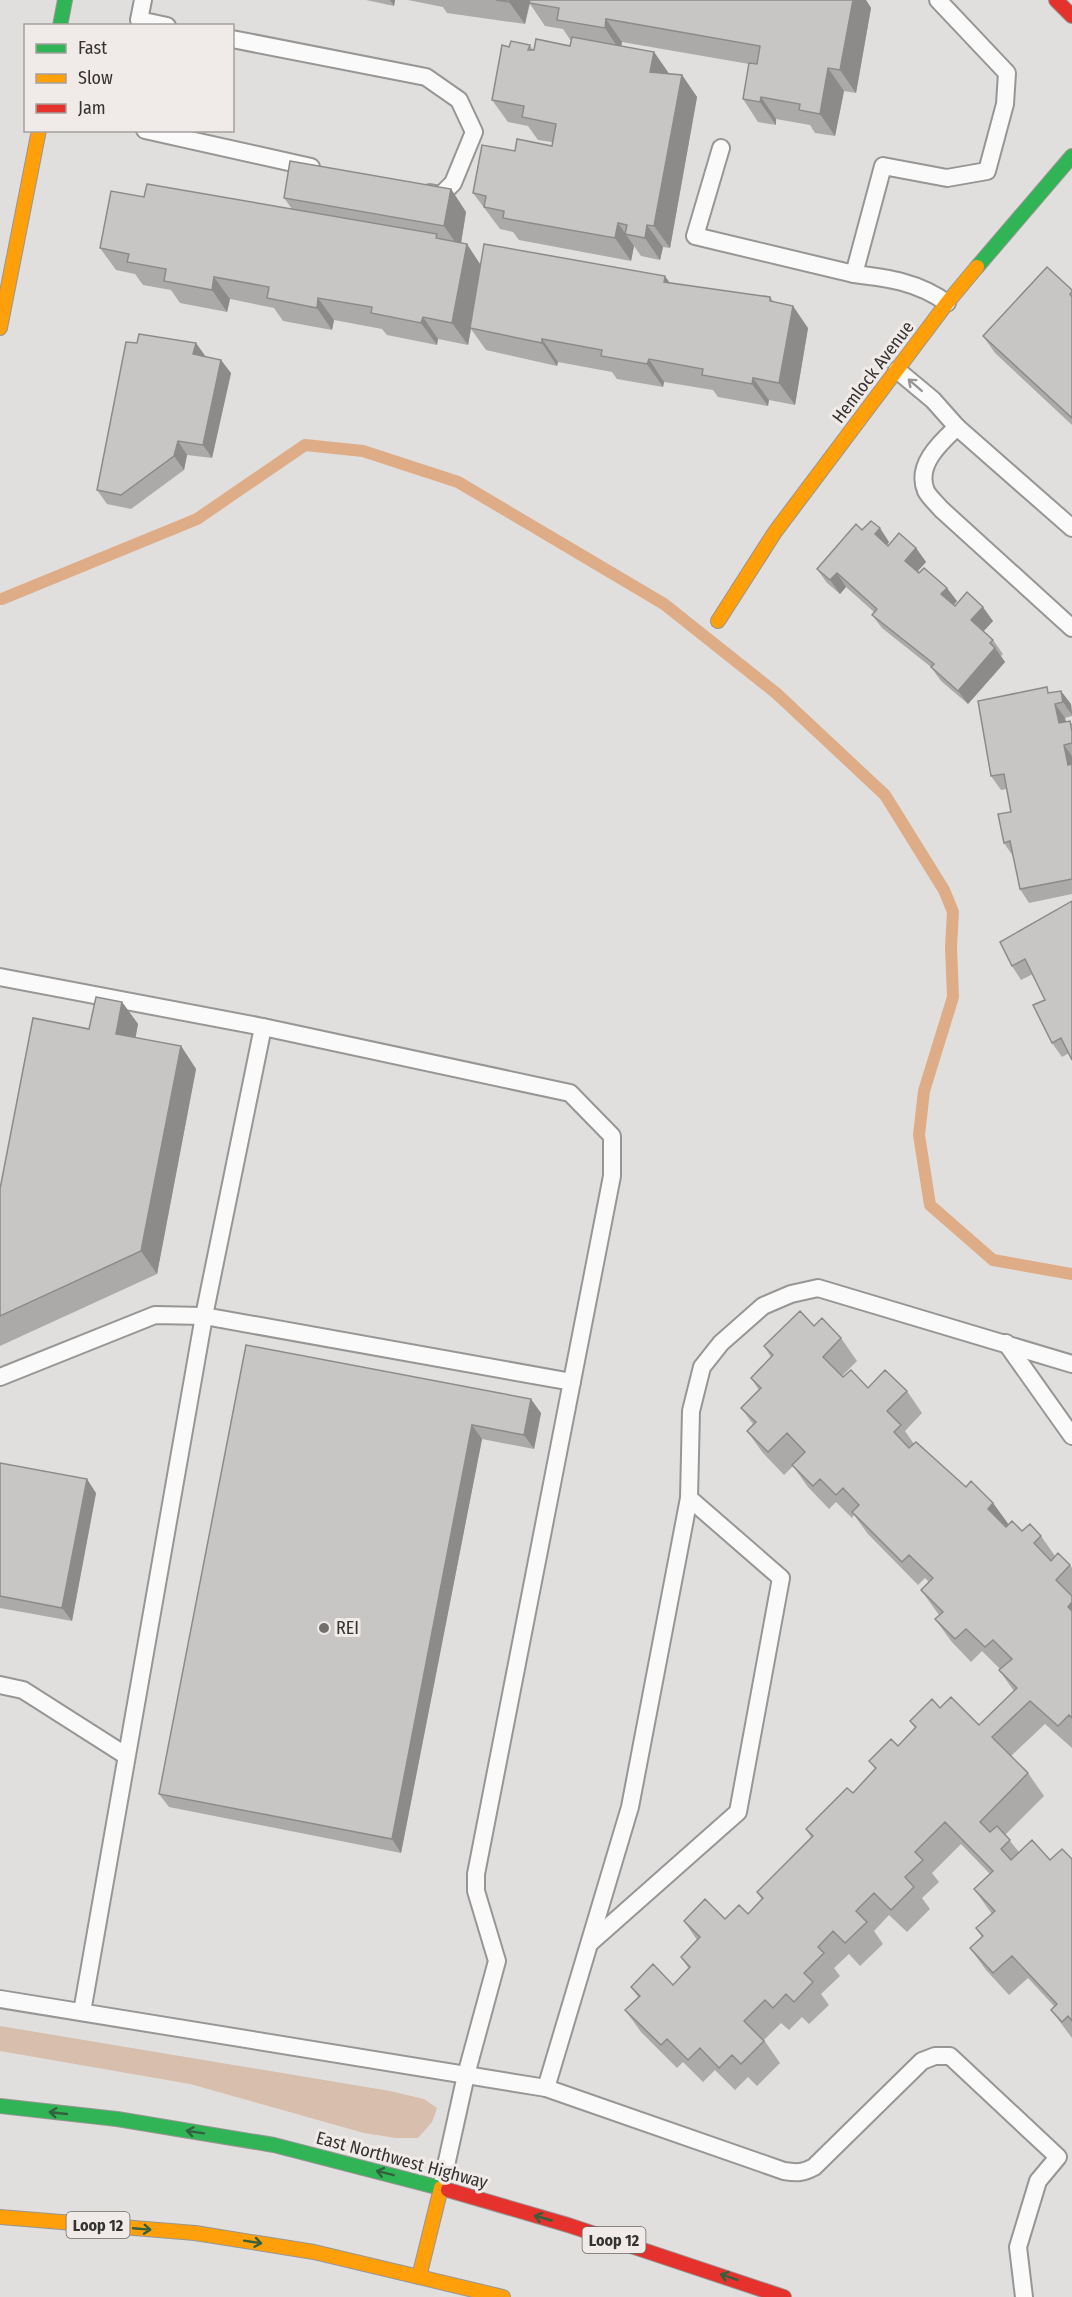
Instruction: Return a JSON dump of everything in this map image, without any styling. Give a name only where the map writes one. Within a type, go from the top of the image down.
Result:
[{"type":"main road","points":[[60,24],[65,0]]},
{"type":"main road","points":[[1056,0],[1072,16]]},
{"type":"main road","points":[[0,328],[39,132]]},
{"type":"main road","name":"Hemlock Avenue","points":[[718,621],[775,532],[947,303],[1072,156]]},
{"type":"main road","name":"East Northwest Highway","points":[[0,2106],[117,2119],[274,2145],[441,2188],[568,2225],[784,2297]]},
{"type":"main road","points":[[419,2277],[441,2188]]},
{"type":"main road","name":"Loop 12","points":[[0,2217],[195,2233],[314,2252],[503,2297]]},
{"type":"lane","points":[[143,0],[139,20],[158,24]]},
{"type":"lane","points":[[855,274],[883,166],[947,178],[987,171],[1005,104],[1007,73],[938,0]]},
{"type":"lane","points":[[234,39],[426,77],[459,100],[474,132],[453,183],[441,195],[419,190]]},
{"type":"lane","points":[[154,132],[327,170]]},
{"type":"lane","points":[[721,148],[695,236],[855,274],[897,279],[931,291],[947,303]]},
{"type":"lane","points":[[897,370],[933,400],[957,427],[1072,528]]},
{"type":"lane","points":[[957,427],[935,447],[925,473],[926,491],[941,509],[1072,628]]},
{"type":"lane","points":[[0,977],[263,1027],[570,1093],[612,1136],[612,1176],[476,1874],[476,1891],[497,1961],[466,2075],[441,2188]]},
{"type":"lane","points":[[82,2012],[125,1755],[204,1316],[263,1027]]},
{"type":"lane","points":[[546,2088],[630,1807],[689,1498],[691,1411],[702,1367],[721,1343],[763,1306],[791,1294],[818,1288],[1072,1364]]},
{"type":"lane","points":[[0,1377],[154,1316],[204,1316],[572,1382]]},
{"type":"lane","points":[[1006,1343],[1072,1436]]},
{"type":"lane","points":[[589,1943],[738,1812],[781,1578],[689,1498]]},
{"type":"lane","points":[[0,1685],[23,1690],[125,1755]]},
{"type":"lane","points":[[0,1999],[546,2088],[784,2171],[804,2173],[814,2167],[922,2061],[935,2056],[950,2056],[1065,2157],[1038,2181],[1017,2247],[1024,2297]]},
{"type":"shaded area","points":[[0,2026],[390,2091],[424,2099],[437,2108],[432,2122],[418,2138],[396,2138],[364,2133],[190,2084],[0,2051]]},
{"type":"building","points":[[530,0],[853,0],[840,70],[828,68],[820,114],[799,110],[800,104],[761,97],[760,102],[743,99],[749,63],[757,64],[760,46],[606,19],[605,28],[557,20],[559,8],[529,3]]},
{"type":"building","points":[[572,37],[654,52],[650,72],[682,75],[654,226],[647,225],[645,238],[625,234],[627,225],[618,223],[615,238],[503,218],[504,211],[484,207],[486,196],[473,193],[482,145],[515,151],[517,139],[552,146],[556,124],[522,117],[524,106],[492,100],[502,45],[509,47],[511,41],[530,45],[528,50],[534,50],[536,39],[570,46]]},
{"type":"building","points":[[290,161],[451,189],[444,226],[284,198]]},
{"type":"building","points":[[147,184],[437,234],[436,238],[467,244],[452,323],[423,317],[421,323],[371,313],[372,307],[318,298],[317,308],[267,298],[269,287],[214,277],[212,290],[164,281],[166,269],[127,262],[129,254],[100,248],[111,191],[144,197]]},
{"type":"building","points":[[484,244],[665,276],[664,282],[770,297],[770,301],[793,306],[779,383],[753,378],[752,384],[702,375],[703,369],[649,359],[647,364],[601,356],[602,350],[542,339],[542,343],[470,328]]},
{"type":"building","points":[[1047,267],[1072,290],[1070,294],[1072,297],[1072,418],[983,336]]},
{"type":"building","points":[[139,334],[196,343],[193,354],[221,360],[203,445],[178,441],[174,456],[121,495],[97,490],[126,342],[137,343]]},
{"type":"building","points":[[871,521],[880,528],[875,534],[888,546],[899,533],[916,548],[905,561],[919,573],[924,568],[947,588],[941,594],[955,606],[967,592],[983,607],[971,620],[993,640],[990,643],[995,648],[958,691],[931,667],[934,664],[872,615],[877,609],[837,573],[830,580],[817,569],[856,524],[862,530]]},
{"type":"building","points":[[1047,687],[1048,693],[1061,691],[1063,702],[1055,704],[1059,723],[1070,721],[1072,732],[1072,743],[1064,745],[1068,765],[1072,764],[1072,879],[1020,889],[1010,841],[1004,843],[998,814],[1011,812],[1004,774],[991,776],[978,701]]},
{"type":"building","points":[[1072,901],[1072,1060],[1061,1038],[1052,1043],[1033,1005],[1045,1000],[1025,959],[1012,966],[1000,942]]},
{"type":"building","points":[[96,997],[122,1002],[116,1034],[181,1046],[141,1251],[0,1316],[0,1189],[33,1018],[89,1029]]},
{"type":"building","points":[[800,1311],[814,1326],[822,1318],[841,1338],[823,1357],[843,1377],[851,1370],[868,1388],[885,1370],[907,1391],[887,1411],[901,1425],[894,1432],[909,1448],[916,1442],[966,1487],[971,1481],[993,1503],[988,1509],[1006,1527],[1012,1521],[1022,1531],[1030,1524],[1041,1536],[1034,1543],[1051,1561],[1058,1553],[1070,1565],[1056,1580],[1072,1596],[1072,1602],[1068,1607],[1072,1611],[1072,1718],[1069,1715],[1058,1726],[1030,1701],[992,1737],[1028,1773],[980,1822],[990,1832],[997,1826],[1010,1840],[1001,1849],[1011,1860],[1032,1840],[1050,1860],[1062,1849],[1072,1859],[1072,2021],[1068,2016],[1062,2022],[1051,2010],[1057,2004],[1012,1956],[993,1973],[970,1948],[983,1936],[976,1928],[995,1911],[974,1889],[993,1871],[945,1822],[915,1852],[923,1860],[905,1877],[914,1887],[891,1910],[874,1893],[856,1911],[867,1922],[845,1943],[833,1931],[818,1947],[824,1953],[804,1973],[813,1982],[794,2002],[786,1994],[773,2008],[765,2000],[744,2021],[764,2041],[741,2064],[732,2055],[719,2068],[700,2048],[688,2060],[667,2039],[661,2045],[625,2010],[640,1996],[631,1987],[653,1964],[673,1985],[690,1967],[681,1957],[700,1937],[684,1921],[705,1899],[725,1919],[739,1905],[748,1914],[763,1898],[757,1892],[813,1836],[806,1829],[847,1788],[853,1793],[876,1768],[869,1761],[891,1739],[898,1746],[916,1727],[910,1721],[932,1699],[940,1708],[951,1697],[979,1725],[1017,1688],[999,1670],[1012,1659],[993,1640],[985,1647],[966,1629],[955,1639],[935,1619],[943,1612],[921,1590],[933,1578],[909,1555],[902,1562],[852,1512],[859,1505],[843,1488],[836,1495],[820,1479],[813,1486],[792,1465],[805,1452],[787,1433],[768,1452],[747,1431],[756,1422],[741,1408],[761,1388],[751,1378],[773,1355],[764,1346]]},
{"type":"building","name":"REI","points":[[246,1345],[531,1399],[524,1435],[472,1425],[392,1839],[159,1794]]},
{"type":"building","points":[[0,1463],[87,1479],[62,1608],[0,1596]]},
{"type":"waterway","points":[[2,599],[197,519],[305,445],[363,451],[458,482],[664,604],[776,693],[885,795],[944,890],[953,912],[951,947],[953,997],[924,1091],[919,1135],[930,1205],[993,1260],[1072,1274]]},
{"type":"traffic: fast","points":[[60,24],[65,0]]},
{"type":"traffic: fast","points":[[977,267],[1072,156]]},
{"type":"traffic: fast","points":[[0,2106],[117,2119],[274,2145],[448,2190]]},
{"type":"traffic: slow","points":[[0,328],[39,132]]},
{"type":"traffic: slow","points":[[718,621],[775,532],[947,303],[977,267]]},
{"type":"traffic: slow","points":[[419,2277],[441,2188]]},
{"type":"traffic: slow","points":[[0,2217],[195,2233],[314,2252],[503,2297]]},
{"type":"traffic: jam","points":[[1056,0],[1072,16]]},
{"type":"traffic: jam","points":[[448,2190],[568,2225],[784,2297]]},
{"type":"place","name":"REI","points":[[324,1628]]}]
